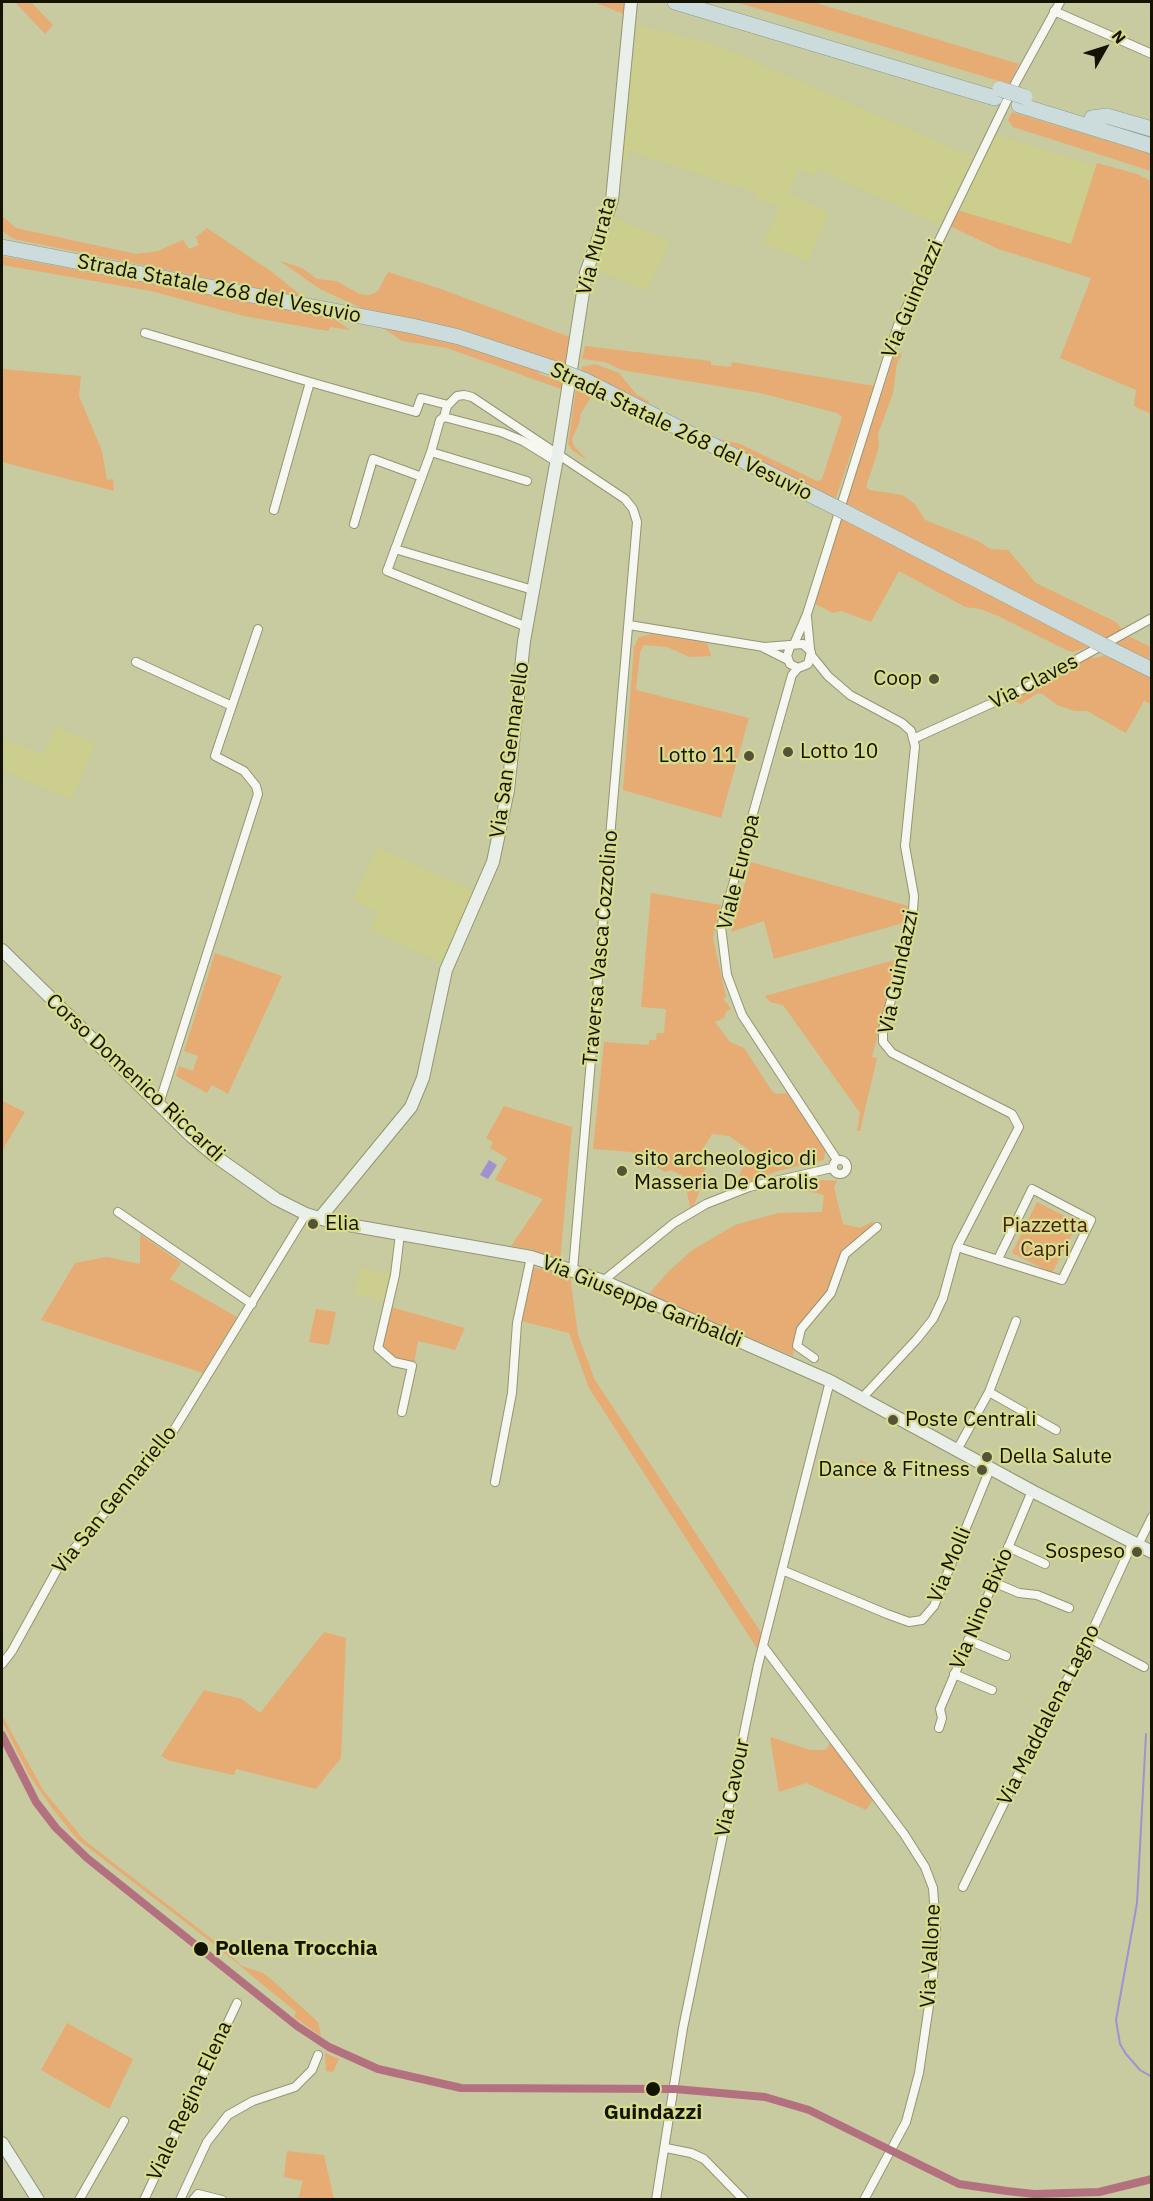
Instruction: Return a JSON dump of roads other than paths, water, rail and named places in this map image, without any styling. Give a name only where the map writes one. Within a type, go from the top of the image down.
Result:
[{"type":"highway","points":[[675,2],[1152,136]]},
{"type":"highway","points":[[710,2],[998,94]]},
{"type":"highway","points":[[1022,101],[1152,146]]},
{"type":"highway","points":[[1092,118],[1107,116],[1152,129]]},
{"type":"highway","points":[[2,236],[89,263]]},
{"type":"highway","name":"Strada Statale 268 del Vesuvio","points":[[2,247],[459,337],[540,363],[584,380],[1152,670]]},
{"type":"highway","points":[[2,252],[66,259]]},
{"type":"street","name":"Via Murata","points":[[557,458],[586,273],[612,200],[631,2]]},
{"type":"street","name":"Via Guindazzi","points":[[795,667],[792,646],[807,614],[898,325],[1016,82],[1060,2]]},
{"type":"street","points":[[1054,11],[1152,54]]},
{"type":"street","points":[[145,333],[416,412],[422,398],[448,405]]},
{"type":"street","points":[[274,510],[310,381]]},
{"type":"street","points":[[527,627],[387,571],[431,452],[438,424],[444,417],[448,405],[457,396],[472,397],[557,458]]},
{"type":"street","points":[[444,417],[523,441],[557,458]]},
{"type":"street","points":[[431,452],[527,481]]},
{"type":"street","name":"Via San Gennarello","points":[[319,1219],[411,1107],[423,1078],[447,970],[479,900],[498,839],[507,790],[527,627],[557,458]]},
{"type":"street","name":"Traversa Vasca Cozzolino","points":[[557,458],[620,494],[633,509],[637,528],[573,1270]]},
{"type":"street","points":[[354,524],[373,459],[422,477]]},
{"type":"street","points":[[395,549],[533,590]]},
{"type":"street","name":"Via Guindazzi","points":[[807,614],[811,652]]},
{"type":"street","name":"Via Claves","points":[[913,739],[1023,689],[1152,618]]},
{"type":"street","points":[[629,625],[764,647],[803,644],[828,676],[850,694],[902,723],[910,731],[913,739]]},
{"type":"street","points":[[159,1104],[258,794],[256,786],[244,771],[215,756],[258,629]]},
{"type":"street","points":[[764,647],[795,667],[828,676]]},
{"type":"street","points":[[795,667],[811,652]]},
{"type":"street","points":[[136,662],[232,706]]},
{"type":"street","name":"Viale Europa","points":[[603,1281],[674,1223],[706,1204],[768,1182],[835,1164],[742,1015],[727,975],[721,927],[795,667]]},
{"type":"street","name":"Via Guindazzi","points":[[863,1397],[917,1339],[933,1318],[943,1298],[957,1247],[1019,1127],[1012,1114],[892,1053],[884,1042],[883,1029],[912,925],[914,896],[906,846],[915,746],[913,739]]},
{"type":"street","name":"Corso Domenico Riccardi","points":[[2,950],[215,1156],[276,1199],[306,1215]]},
{"type":"street","points":[[957,1247],[1062,1280],[1091,1220],[1032,1189],[998,1259]]},
{"type":"street","points":[[118,1212],[252,1304]]},
{"type":"street","name":"Via Giuseppe Garibaldi","points":[[306,1215],[531,1257],[603,1281],[863,1397],[990,1469],[1152,1552]]},
{"type":"street","name":"Via San Gennariello","points":[[2,1664],[12,1651],[59,1566],[169,1438],[306,1215]]},
{"type":"street","points":[[814,1358],[797,1346],[801,1329],[831,1293],[845,1254],[877,1227]]},
{"type":"street","points":[[400,1234],[395,1275],[378,1347],[394,1362],[412,1366],[402,1412]]},
{"type":"street","points":[[495,1482],[512,1393],[518,1323],[531,1257]]},
{"type":"street","points":[[957,1450],[989,1392],[1016,1321]]},
{"type":"street","name":"Via Cavour","points":[[656,2199],[666,2148],[683,2028],[763,1646],[830,1381]]},
{"type":"street","points":[[989,1392],[1056,1430]]},
{"type":"street","name":"Via Molli","points":[[782,1570],[909,1622],[922,1620],[934,1605],[990,1469]]},
{"type":"street","name":"Via Nino Bixio","points":[[939,1728],[942,1718],[940,1708],[1032,1491]]},
{"type":"street","name":"Via Maddalena Lagno","points":[[963,1887],[1135,1544],[1152,1517]]},
{"type":"street","points":[[1008,1547],[1046,1564]]},
{"type":"street","points":[[993,1582],[1019,1593],[1037,1595],[1069,1608]]},
{"type":"street","points":[[1089,1638],[1144,1667]]},
{"type":"street","points":[[968,1640],[1006,1656]]},
{"type":"street","name":"Via Vallone","points":[[763,1646],[904,1834],[925,1867],[933,1888],[936,1912],[933,1978],[919,2073],[906,2122],[864,2199]]},
{"type":"street","points":[[954,1674],[992,1690]]},
{"type":"street","name":"Viale Regina Elena","points":[[144,2199],[237,2003]]},
{"type":"street","points":[[183,2198],[207,2142],[228,2115],[253,2101],[295,2087],[312,2070],[318,2055]]},
{"type":"street","points":[[79,2199],[124,2121]]},
{"type":"street","points":[[2,2143],[38,2199]]},
{"type":"street","points":[[666,2148],[691,2153],[704,2159],[744,2199]]},
{"type":"street","points":[[193,2199],[198,2194],[222,2199]]},
{"type":"waterway","points":[[1146,1734],[1137,1903],[1116,2020],[1120,2044],[1126,2054],[1140,2070],[1152,2077]]},
{"type":"place","name":"Coop","points":[[934,679]]},
{"type":"place","name":"Lotto 10","points":[[788,752]]},
{"type":"place","name":"Lotto 11","points":[[749,756]]},
{"type":"place","name":"sito archeologico di Masseria De Carolis","points":[[622,1171]]},
{"type":"place","name":"Elia","points":[[313,1224]]},
{"type":"place","name":"Poste Centrali","points":[[893,1420]]},
{"type":"place","name":"Della Salute","points":[[987,1457]]},
{"type":"place","name":"Dance & Fitness","points":[[982,1470]]},
{"type":"place","name":"Sospeso","points":[[1137,1552]]},
{"type":"place","name":"Pollena Trocchia","points":[[201,1949]]},
{"type":"place","name":"Guindazzi","points":[[653,2089]]},
{"type":"park label","name":"Piazzetta Capri","points":[[1045,1238]]}]
